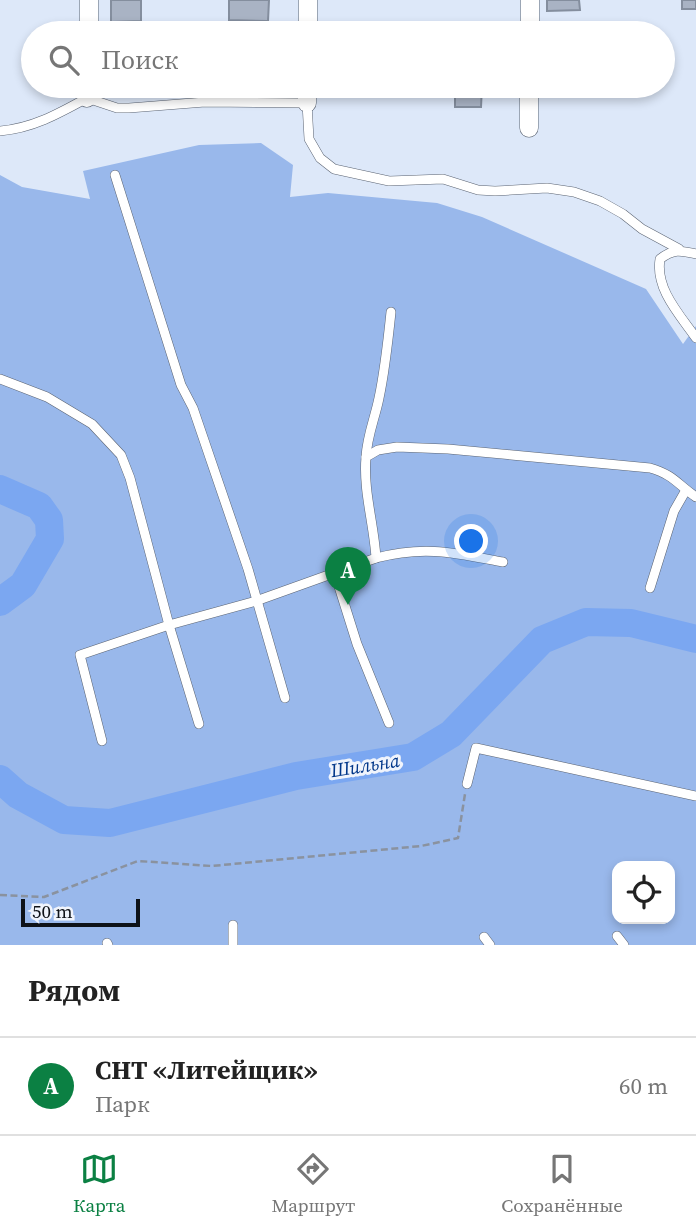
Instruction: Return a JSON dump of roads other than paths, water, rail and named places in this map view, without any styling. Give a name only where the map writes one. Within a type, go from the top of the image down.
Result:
[{"type":"street","points":[[89,0],[89,21]]},
{"type":"street","points":[[308,0],[308,21]]},
{"type":"street","points":[[530,0],[530,21]]},
{"type":"street","points":[[529,98],[529,128]]},
{"type":"lane","points":[[0,131],[21,129],[43,122],[78,98]]},
{"type":"lane","points":[[98,98],[117,108],[129,108],[263,98]]},
{"type":"lane","points":[[307,98],[309,139],[320,158],[334,169],[389,181],[443,179],[478,190],[547,188],[574,192],[600,201],[642,229],[679,249],[696,254]]},
{"type":"lane","points":[[115,175],[181,386],[193,408],[248,569],[285,698]]},
{"type":"lane","points":[[679,249],[660,259],[658,270],[668,297],[696,338]]},
{"type":"lane","points":[[376,558],[375,536],[368,503],[366,457],[385,362],[391,312]]},
{"type":"lane","points":[[0,379],[47,397],[92,424],[121,455],[130,478],[169,625],[199,724]]},
{"type":"lane","points":[[366,457],[378,450],[397,447],[650,468],[675,478],[696,497]]},
{"type":"lane","points":[[650,588],[674,511],[686,490]]},
{"type":"lane","points":[[102,741],[80,655],[169,625],[256,601],[398,552],[431,550],[503,562]]},
{"type":"lane","points":[[335,574],[357,644],[389,723]]},
{"type":"lane","points":[[467,784],[476,748],[696,796]]},
{"type":"lane","points":[[233,925],[233,945]]},
{"type":"lane","points":[[617,936],[624,945]]},
{"type":"waterway","name":"Шильна","points":[[0,489],[39,506],[49,520],[50,539],[23,585],[0,602]]},
{"type":"waterway","name":"Шильна","points":[[0,779],[18,795],[64,820],[110,823],[296,776],[413,757],[451,734],[542,640],[586,622],[631,623],[696,639]]},
{"type":"place","name":"СНТ «Литейщик»","points":[[348,605]]}]
